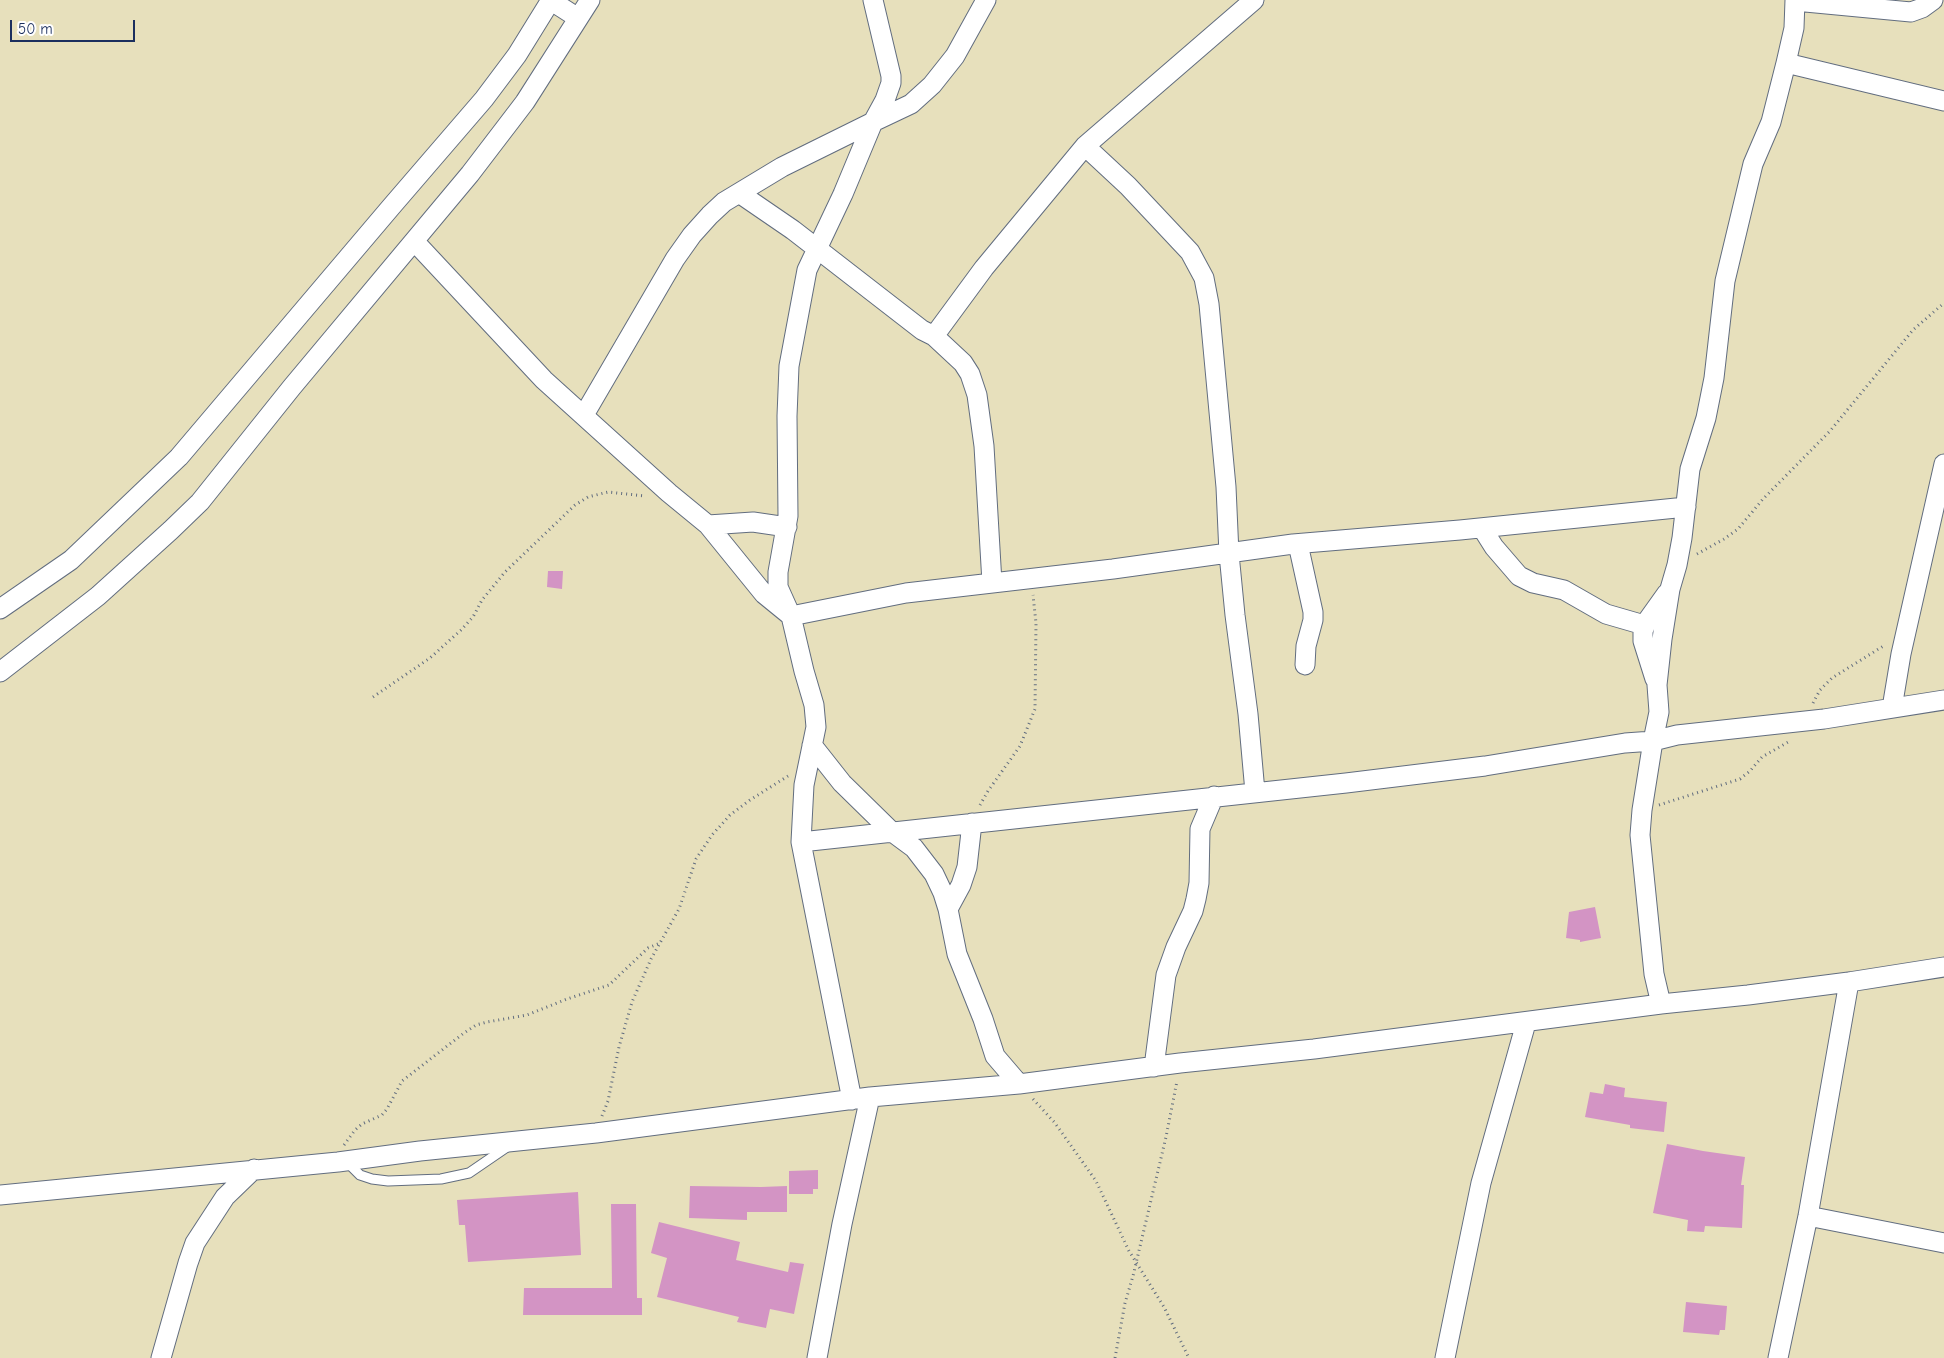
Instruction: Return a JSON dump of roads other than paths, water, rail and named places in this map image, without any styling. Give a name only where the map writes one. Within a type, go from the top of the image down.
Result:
[{"type":"street","points":[[0,610],[71,560],[179,457],[390,207],[484,100],[517,55],[550,0],[578,18]]},
{"type":"street","points":[[0,672],[98,596],[200,502],[292,386],[415,242],[525,102],[590,0]]},
{"type":"street","points":[[818,1358],[842,1224],[861,1099],[801,842],[804,785],[816,727],[814,705],[791,616],[778,587],[778,572],[787,526],[789,494],[786,416],[789,366],[807,270],[844,194],[891,83],[873,0]]},
{"type":"street","points":[[584,414],[675,259],[692,235],[710,215],[739,192],[782,167],[911,104],[932,85],[956,56],[986,0]]},
{"type":"street","points":[[1661,1004],[1654,974],[1640,835],[1642,810],[1659,712],[1657,685],[1662,639],[1670,589],[1677,565],[1690,469],[1706,418],[1714,378],[1725,281],[1753,164],[1771,122],[1786,63],[1794,28],[1795,1],[1911,12],[1922,8],[1933,0]]},
{"type":"street","points":[[934,336],[984,268],[1085,146],[1242,4]]},
{"type":"street","points":[[1786,63],[1944,101]]},
{"type":"street","points":[[1085,146],[1128,186],[1190,252],[1204,278],[1209,304],[1225,477],[1229,554],[1235,616],[1248,714],[1255,792]]},
{"type":"street","points":[[739,192],[818,249],[922,330],[934,336],[963,363],[970,374],[977,395],[984,446],[992,583]]},
{"type":"street","points":[[415,242],[544,380],[584,414],[669,493],[708,525],[764,594],[791,616]]},
{"type":"street","points":[[1892,708],[1905,634],[1928,543],[1944,464]]},
{"type":"street","points":[[791,616],[906,593],[1298,544],[1482,528],[1686,507]]},
{"type":"street","points":[[708,525],[753,522],[787,526]]},
{"type":"street","points":[[1482,528],[1499,553],[1519,576],[1533,583],[1564,590],[1606,614],[1644,625]]},
{"type":"street","points":[[1298,544],[1313,612],[1304,665]]},
{"type":"street","points":[[1657,685],[1643,641],[1644,625],[1670,589]]},
{"type":"street","points":[[801,842],[1485,766],[1653,741],[1677,735],[1807,721],[1944,700]]},
{"type":"street","points":[[811,754],[891,831],[914,848],[934,874],[948,909],[957,954],[983,1019],[995,1056],[1019,1084]]},
{"type":"street","points":[[1154,1067],[1166,975],[1176,947],[1193,911],[1199,883],[1200,828],[1214,796]]},
{"type":"street","points":[[948,909],[961,885],[967,867],[972,823]]},
{"type":"street","points":[[0,1195],[342,1161],[596,1133],[861,1099],[1019,1084],[1180,1063],[1526,1023],[1661,1004],[1849,982],[1944,967]]},
{"type":"street","points":[[1778,1358],[1808,1216],[1849,982]]},
{"type":"street","points":[[1445,1358],[1481,1184],[1526,1023]]},
{"type":"street","points":[[161,1358],[195,1243],[225,1197],[254,1169]]},
{"type":"street","points":[[1808,1216],[1944,1243]]},
{"type":"lane","points":[[342,1161],[360,1175],[372,1179],[388,1181],[441,1179],[469,1173],[516,1142]]}]
